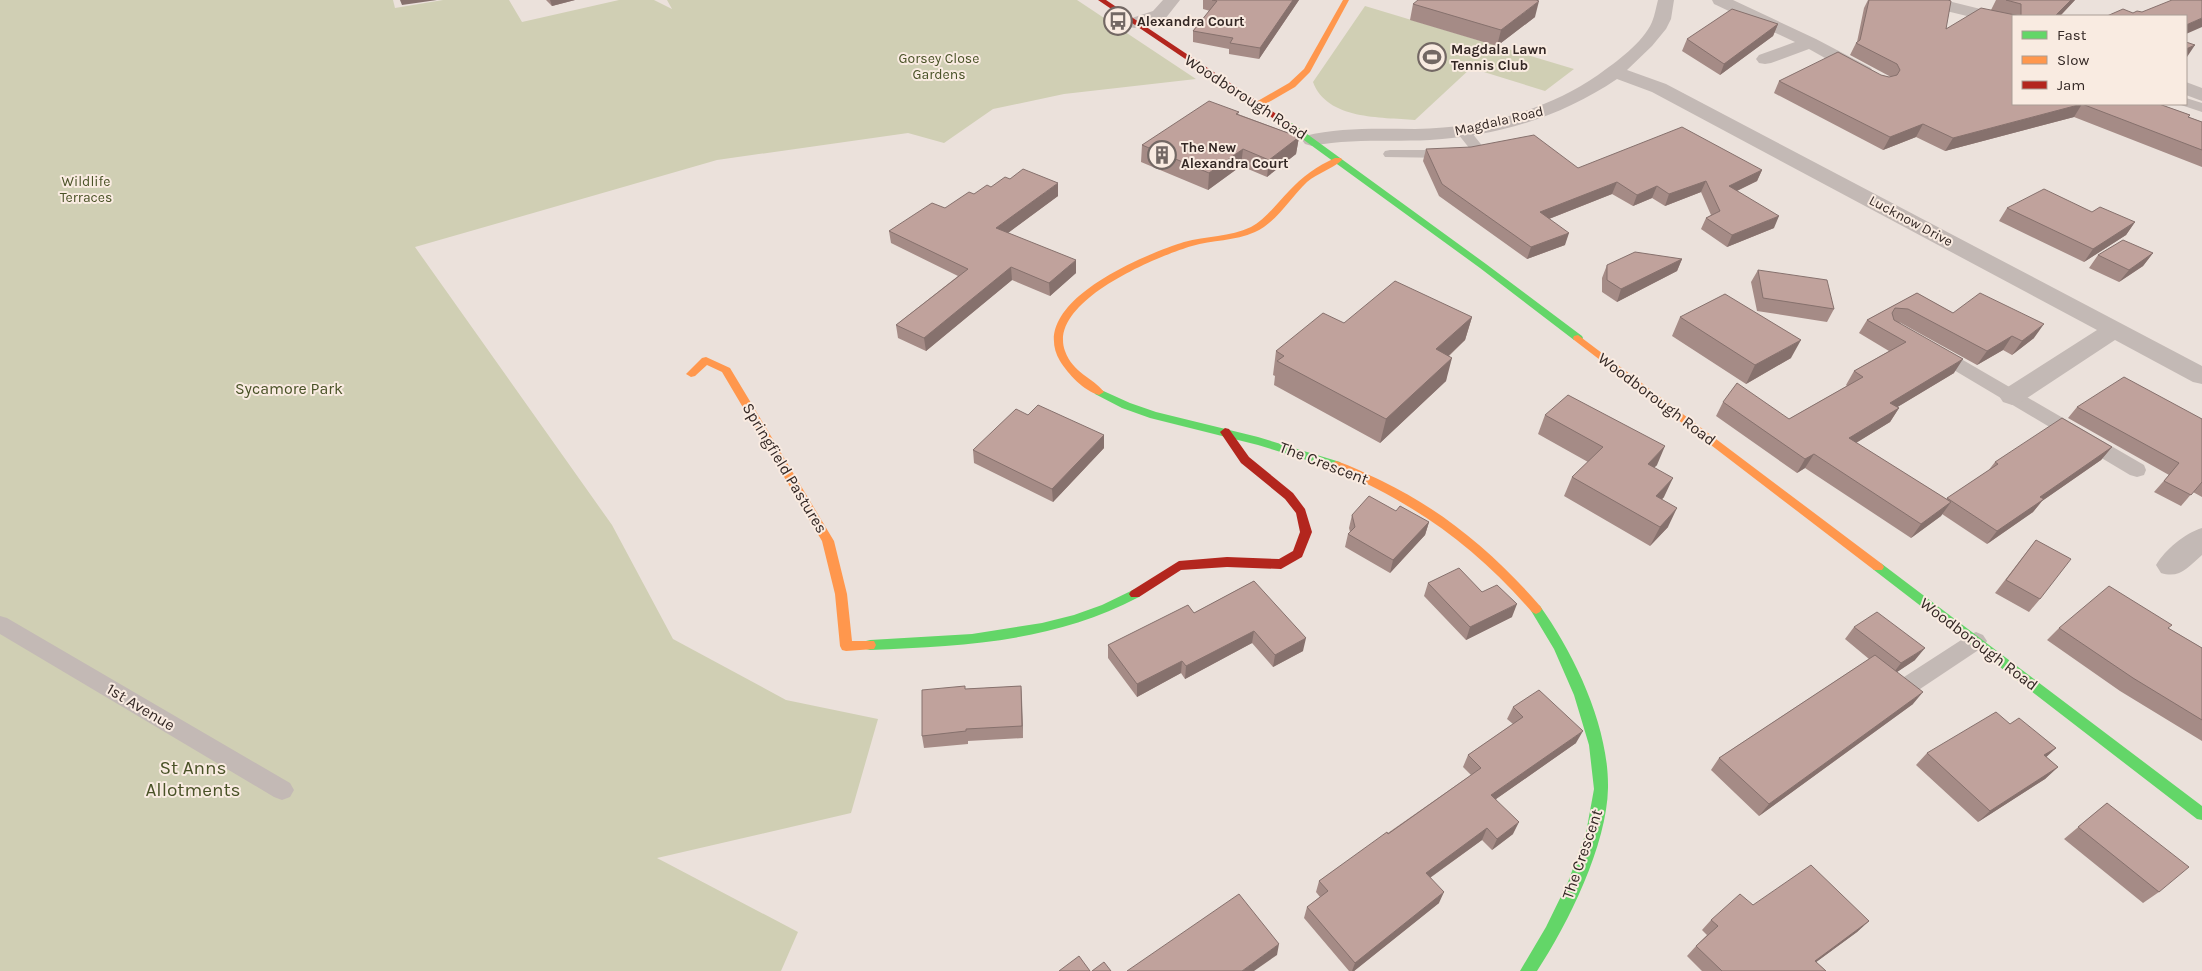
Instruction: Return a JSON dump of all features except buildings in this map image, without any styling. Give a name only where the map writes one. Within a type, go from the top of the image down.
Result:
[{"type":"street","name":"Woodborough Road","points":[[1101,0],[1312,140],[1483,266],[2202,814]]},
{"type":"street","points":[[1135,23],[1159,14],[1172,0]]},
{"type":"street","points":[[1260,104],[1292,85],[1307,70],[1346,0]]},
{"type":"street","name":"Magdala Road","points":[[1312,140],[1332,135],[1429,134],[1463,130],[1544,112],[1582,94],[1616,72],[1645,44],[1662,20],[1666,0]]},
{"type":"street","points":[[1720,0],[1810,43],[1883,82]]},
{"type":"street","points":[[1923,0],[2012,22]]},
{"type":"street","points":[[1765,59],[1810,43]]},
{"type":"street","name":"Lucknow Drive","points":[[1616,72],[1659,88],[2202,376]]},
{"type":"street","points":[[2187,88],[2202,95]]},
{"type":"street","name":"The Crescent","points":[[1338,160],[1325,164],[1302,180],[1262,225],[1230,238],[1202,240],[1159,256],[1099,285],[1071,309],[1058,330],[1060,350],[1082,383],[1128,408],[1289,447],[1355,472],[1424,509],[1472,541],[1517,583],[1552,631],[1578,688],[1600,760],[1601,791],[1596,822],[1572,891],[1528,971]]},
{"type":"street","points":[[2012,396],[2116,329]]},
{"type":"street","name":"Springfield Pastures","points":[[691,374],[706,360],[726,370],[828,541],[841,594],[846,646],[949,641],[1048,627],[1115,606],[1179,566],[1227,562],[1281,564],[1298,554],[1306,532],[1301,512],[1288,496],[1245,460],[1225,432]]},
{"type":"street","points":[[2171,565],[2202,539]]},
{"type":"lane","points":[[2187,102],[2202,108]]},
{"type":"lane","points":[[1463,130],[1478,151]]},
{"type":"lane","points":[[1390,154],[1435,155],[1496,148]]},
{"type":"lane","points":[[1927,347],[2137,470]]},
{"type":"lane","name":"1st Avenue","points":[[0,624],[282,790]]},
{"type":"lane","points":[[1912,683],[1976,641]]},
{"type":"green space","points":[[0,0],[393,0],[395,8],[443,0],[509,0],[522,22],[619,0],[654,0],[672,9],[667,0],[1077,0],[1196,79],[1064,94],[993,109],[944,143],[908,133],[717,160],[415,247],[612,525],[673,639],[786,700],[878,719],[851,813],[657,858],[798,932],[781,971],[0,971]]},
{"type":"green space","name":"Magdala Lawn Tennis Club","points":[[1365,6],[1574,69],[1545,91],[1471,68],[1415,120],[1371,117],[1342,110],[1330,104],[1320,94],[1313,82]]},
{"type":"traffic: fast","points":[[1289,125],[1483,266],[1578,338]]},
{"type":"traffic: fast","points":[[1099,392],[1112,400],[1140,411],[1258,441],[1336,465]]},
{"type":"traffic: fast","points":[[1878,567],[2202,814]]},
{"type":"traffic: fast","points":[[870,645],[972,639],[1042,628],[1075,620],[1107,609],[1135,594]]},
{"type":"traffic: fast","points":[[1528,971],[1552,932],[1575,884],[1593,833],[1599,810],[1601,789],[1596,745],[1581,695],[1560,647],[1536,609]]},
{"type":"traffic: slow","points":[[1259,104],[1292,85],[1307,70],[1346,0]]},
{"type":"traffic: slow","points":[[1099,392],[1084,382],[1070,368],[1060,352],[1058,333],[1063,319],[1075,304],[1112,278],[1173,249],[1205,240],[1238,235],[1254,229],[1268,219],[1298,186],[1310,176],[1338,160]]},
{"type":"traffic: slow","points":[[1578,338],[1878,567]]},
{"type":"traffic: slow","points":[[691,374],[706,360],[726,370],[828,541],[841,594],[846,646],[870,645]]},
{"type":"traffic: slow","points":[[1336,465],[1392,491],[1445,524],[1494,563],[1536,609]]},
{"type":"traffic: jam","points":[[1101,0],[1289,125]]},
{"type":"traffic: jam","points":[[1135,594],[1179,566],[1227,562],[1281,564],[1298,554],[1306,532],[1301,512],[1289,496],[1245,460],[1225,432]]},
{"type":"place","name":"Alexandra Court","points":[[1118,21]]},
{"type":"place","name":"Magdala Lawn Tennis Club","points":[[1432,57]]},
{"type":"place","name":"The New Alexandra Court","points":[[1162,155]]},
{"type":"park label","name":"Gorsey Close Gardens","points":[[939,66]]},
{"type":"park label","name":"Wildlife Terraces","points":[[86,190]]},
{"type":"park label","name":"Sycamore Park","points":[[289,388]]},
{"type":"park label","name":"St Anns Allotments","points":[[193,779]]}]
